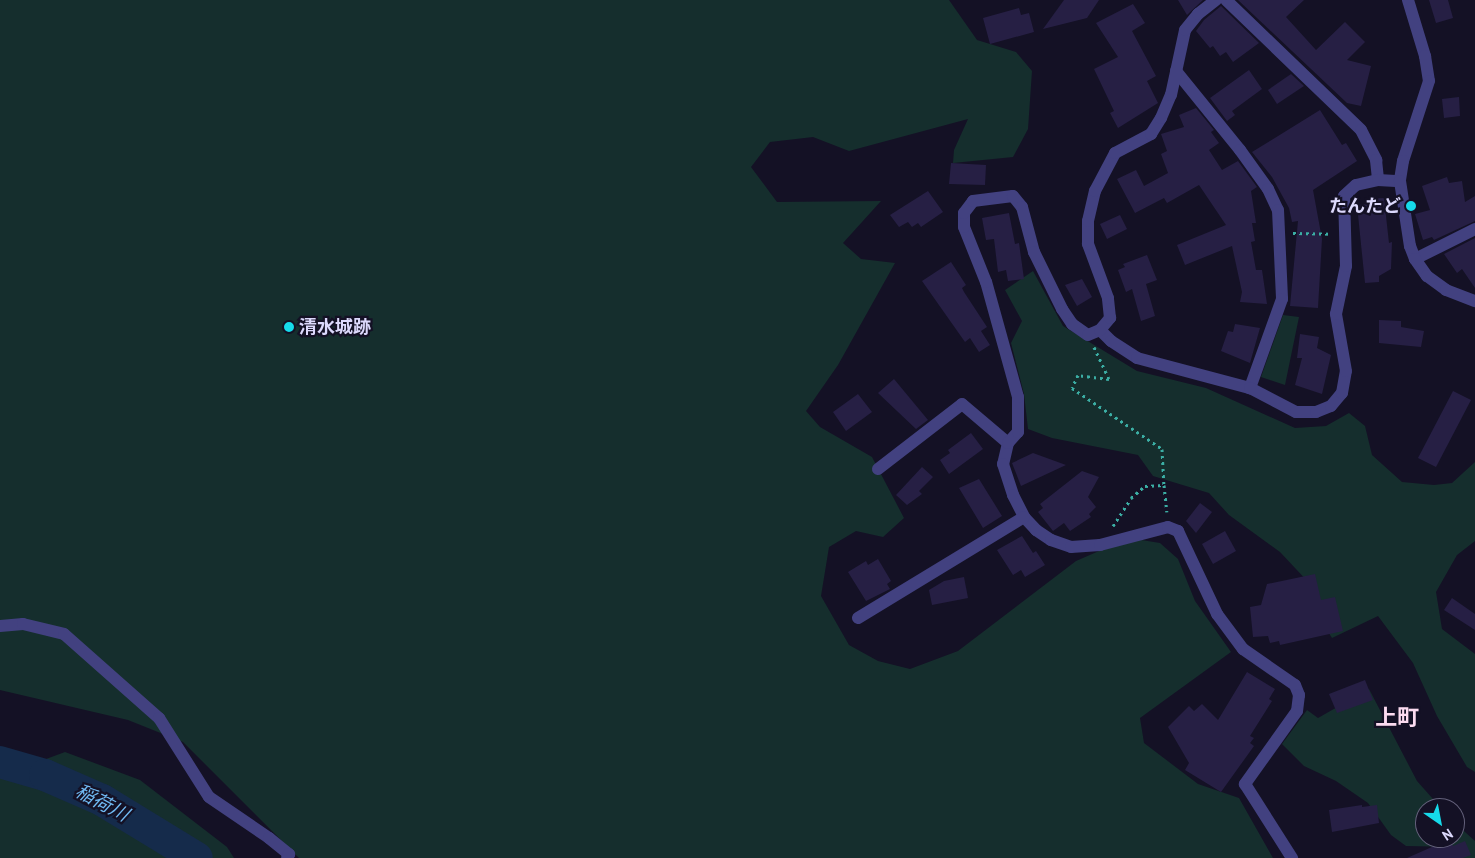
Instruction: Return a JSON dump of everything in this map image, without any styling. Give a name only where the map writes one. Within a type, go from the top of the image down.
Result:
[{"type":"street","points":[[1216,0],[1198,14],[1185,30],[1176,70],[1161,118],[1150,134],[1115,152],[1095,191],[1088,221],[1088,244],[1108,298],[1110,318],[1100,330],[1088,335],[1072,324],[1062,309],[1034,252],[1022,207],[1013,196],[973,200],[964,213],[964,227],[986,282],[1018,397],[1018,432],[1008,442],[1002,464],[1024,517],[1051,540],[1071,547],[1100,545],[1168,528],[1178,532],[1217,614],[1242,649],[1295,685],[1299,695],[1297,711],[1245,784],[1292,858]]},
{"type":"street","points":[[1226,0],[1361,130],[1376,160],[1378,180]]},
{"type":"street","points":[[1408,0],[1425,56],[1429,81],[1403,161],[1400,181],[1405,220],[1415,259],[1427,276],[1446,290],[1475,301]]},
{"type":"street","points":[[1176,70],[1268,189],[1278,210],[1281,232],[1282,299],[1250,388]]},
{"type":"street","points":[[1100,330],[1111,341],[1137,358],[1250,388],[1296,412],[1316,412],[1331,406],[1342,393],[1346,371],[1336,314],[1346,266],[1344,196],[1356,185],[1378,180],[1400,181]]},
{"type":"street","points":[[1415,259],[1475,229]]},
{"type":"street","points":[[878,469],[962,404],[1008,442]]},
{"type":"street","points":[[858,618],[1024,517]]},
{"type":"street","points":[[0,626],[23,624],[64,634],[159,718],[209,796],[290,857]]},
{"type":"path","points":[[1281,232],[1345,235]]},
{"type":"path","points":[[1088,335],[1109,379],[1078,375],[1072,388],[1162,449],[1168,528]]},
{"type":"path","points":[[1100,545],[1131,498],[1145,486],[1164,484]]},
{"type":"green space","points":[[0,0],[949,0],[977,40],[1016,52],[1032,71],[1028,129],[1013,157],[953,163],[954,150],[968,119],[849,151],[813,137],[770,142],[751,167],[777,202],[881,201],[843,243],[861,259],[895,263],[838,365],[806,411],[820,427],[872,457],[904,518],[883,537],[856,531],[829,547],[821,596],[849,645],[878,661],[910,669],[958,651],[1076,561],[1129,538],[1160,543],[1178,559],[1195,601],[1231,652],[1140,718],[1144,743],[1198,784],[1239,798],[1273,858],[299,858],[183,742],[128,720],[0,690]]},
{"type":"green space","points":[[1033,271],[1063,326],[1137,371],[1206,388],[1295,428],[1326,426],[1349,413],[1365,426],[1372,455],[1402,482],[1434,485],[1452,483],[1475,462],[1475,541],[1457,555],[1436,592],[1442,629],[1475,654],[1475,772],[1467,767],[1437,716],[1413,663],[1378,616],[1332,638],[1315,611],[1311,585],[1280,552],[1229,515],[1209,493],[1153,476],[1138,455],[1052,438],[1028,429],[1024,394],[1011,343],[1022,321],[1005,290]]},
{"type":"green space","points":[[1283,315],[1299,317],[1285,385],[1261,377]]},
{"type":"green space","points":[[1369,689],[1417,781],[1432,798],[1415,798],[1415,846],[1406,846],[1391,835],[1368,803],[1336,781],[1304,766],[1282,744],[1307,710],[1318,718]]},
{"type":"green space","points":[[65,752],[140,780],[227,847],[234,858],[0,858],[0,776]]},
{"type":"green space","points":[[1465,832],[1475,841],[1475,858],[1460,858],[1457,848],[1465,848]]},
{"type":"building","points":[[1064,0],[1099,0],[1087,18],[1043,29]]},
{"type":"building","points":[[1178,0],[1203,0],[1187,15]]},
{"type":"building","points":[[1238,0],[1304,0],[1286,17],[1316,50],[1345,22],[1365,42],[1347,60],[1371,66],[1361,106],[1347,103]]},
{"type":"building","points":[[1429,0],[1448,0],[1453,18],[1436,23]]},
{"type":"building","points":[[1133,4],[1145,23],[1132,31],[1156,76],[1147,81],[1158,103],[1118,128],[1110,113],[1114,111],[1094,69],[1118,57],[1096,23]]},
{"type":"building","points":[[1221,6],[1259,43],[1233,62],[1226,52],[1220,56],[1213,46],[1210,48],[1196,31],[1204,20]]},
{"type":"building","points":[[1019,8],[1021,15],[1029,13],[1034,32],[990,44],[983,18]]},
{"type":"building","points":[[1249,70],[1262,89],[1232,111],[1235,115],[1227,121],[1210,98]]},
{"type":"building","points":[[1291,74],[1304,86],[1277,104],[1268,90]]},
{"type":"building","points":[[1459,97],[1460,116],[1444,118],[1442,99]]},
{"type":"building","points":[[1196,108],[1214,130],[1211,132],[1219,143],[1209,150],[1222,170],[1238,161],[1257,187],[1251,191],[1256,223],[1252,223],[1255,241],[1251,242],[1256,270],[1262,270],[1267,304],[1240,302],[1242,292],[1232,246],[1185,265],[1177,245],[1226,225],[1199,185],[1167,203],[1164,198],[1135,213],[1117,179],[1136,170],[1144,186],[1168,173],[1161,154],[1167,151],[1161,134],[1184,127],[1179,115]]},
{"type":"building","points":[[1320,110],[1342,145],[1346,143],[1357,161],[1313,190],[1322,239],[1318,308],[1290,306],[1298,221],[1292,222],[1289,208],[1272,177],[1252,152]]},
{"type":"building","points":[[951,163],[986,165],[985,185],[949,184]]},
{"type":"building","points":[[1447,177],[1449,183],[1462,181],[1465,202],[1475,196],[1475,221],[1434,240],[1432,237],[1423,240],[1415,214],[1430,210],[1422,186]]},
{"type":"building","points":[[928,191],[943,212],[921,227],[918,223],[912,227],[908,222],[899,227],[890,215]]},
{"type":"building","points":[[1384,198],[1389,243],[1392,242],[1391,269],[1379,276],[1379,282],[1365,283],[1357,205],[1366,204],[1366,199]]},
{"type":"building","points":[[1009,213],[1015,244],[1019,243],[1024,279],[1008,281],[1006,270],[998,272],[994,239],[986,240],[982,218]]},
{"type":"building","points":[[1120,215],[1127,229],[1107,239],[1100,224]]},
{"type":"building","points":[[1475,238],[1475,288],[1462,269],[1457,273],[1444,254]]},
{"type":"building","points":[[1147,255],[1157,280],[1146,284],[1155,316],[1141,321],[1132,289],[1126,292],[1118,270],[1125,267],[1123,264]]},
{"type":"building","points":[[951,262],[966,285],[962,288],[964,292],[987,327],[981,331],[990,345],[979,352],[970,338],[965,342],[922,281]]},
{"type":"building","points":[[1082,279],[1092,297],[1077,306],[1065,285]]},
{"type":"building","points":[[1379,320],[1401,321],[1401,327],[1424,331],[1421,347],[1379,343]]},
{"type":"building","points":[[1235,324],[1260,328],[1250,363],[1221,351],[1228,331],[1233,332]]},
{"type":"building","points":[[1300,334],[1319,337],[1317,348],[1331,355],[1322,394],[1295,385],[1302,358],[1297,358]]},
{"type":"building","points":[[894,379],[928,420],[916,429],[878,393]]},
{"type":"building","points":[[1453,391],[1471,400],[1436,467],[1418,458]]},
{"type":"building","points":[[858,394],[872,412],[846,431],[833,412]]},
{"type":"building","points":[[971,433],[983,449],[949,474],[940,460],[950,453],[948,450]]},
{"type":"building","points":[[1033,453],[1066,465],[1021,486],[1012,463]]},
{"type":"building","points":[[922,467],[933,477],[919,491],[922,494],[907,505],[896,495]]},
{"type":"building","points":[[1082,471],[1099,477],[1088,497],[1096,507],[1089,514],[1091,517],[1070,531],[1064,523],[1053,531],[1038,512],[1043,508],[1040,504]]},
{"type":"building","points":[[979,479],[1002,516],[983,528],[959,488]]},
{"type":"building","points":[[1200,503],[1212,512],[1196,533],[1186,521]]},
{"type":"building","points":[[1225,531],[1236,551],[1213,564],[1202,544]]},
{"type":"building","points":[[1022,536],[1033,553],[1036,551],[1045,565],[1025,577],[1021,570],[1013,575],[997,550]]},
{"type":"building","points":[[878,559],[891,581],[887,584],[890,589],[866,601],[848,572],[866,561],[868,565]]},
{"type":"building","points":[[1315,574],[1321,600],[1335,597],[1343,631],[1280,645],[1279,641],[1270,643],[1268,636],[1253,637],[1250,607],[1261,605],[1267,584]]},
{"type":"building","points":[[964,577],[968,598],[932,605],[929,590],[944,581]]},
{"type":"building","points":[[1452,598],[1475,614],[1475,630],[1444,610]]},
{"type":"building","points":[[1247,672],[1275,689],[1269,699],[1272,701],[1250,736],[1254,738],[1250,743],[1254,746],[1221,792],[1185,770],[1189,763],[1168,727],[1189,706],[1194,711],[1202,704],[1218,720]]},
{"type":"building","points":[[1365,680],[1373,700],[1337,713],[1329,694]]},
{"type":"building","points":[[1362,805],[1362,807],[1377,805],[1379,823],[1332,832],[1329,810]]},
{"type":"building","points":[[1465,841],[1471,855],[1463,858],[1407,858],[1430,848],[1465,848]]},
{"type":"waterway","name":"稲荷川","points":[[0,762],[45,775],[102,800],[197,858]]},
{"type":"place","name":"たんたど","points":[[1411,206]]},
{"type":"place","name":"清水城跡","points":[[289,327]]},
{"type":"district","name":"上町","points":[[1397,718]]}]
